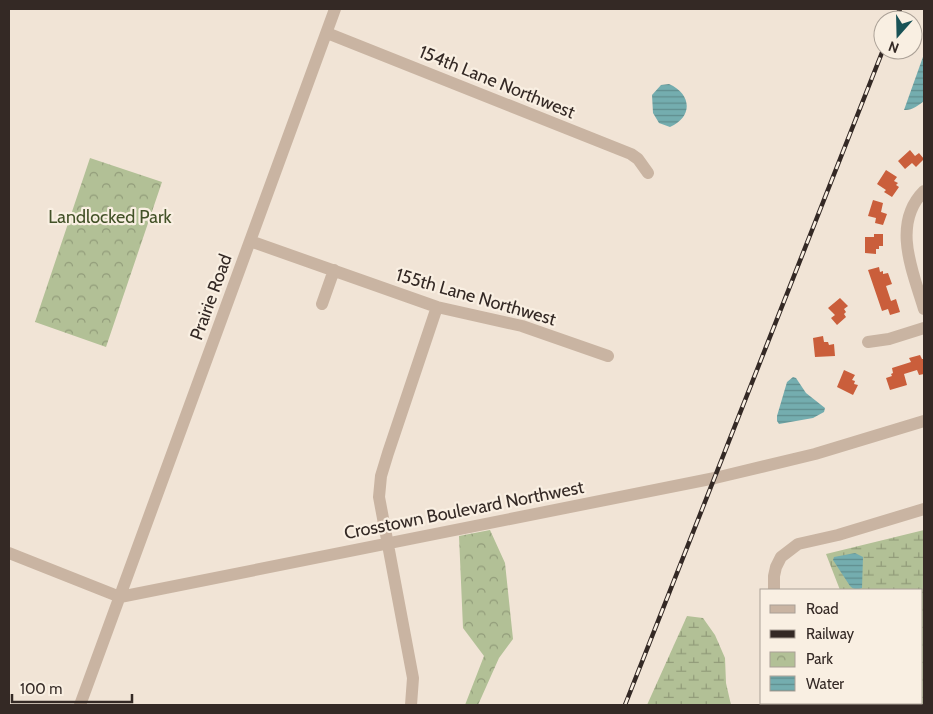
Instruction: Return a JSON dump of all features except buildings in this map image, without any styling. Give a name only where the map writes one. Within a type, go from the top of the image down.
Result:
[{"type":"street","name":"Prairie Road","points":[[120,597],[335,9]]},
{"type":"street","name":"154th Lane Northwest","points":[[326,33],[631,154],[648,173]]},
{"type":"street","points":[[924,191],[918,197],[910,212],[906,246],[924,309]]},
{"type":"street","name":"155th Lane Northwest","points":[[250,241],[437,308],[522,326],[608,356]]},
{"type":"street","points":[[322,304],[334,270]]},
{"type":"street","points":[[411,705],[413,680],[379,497],[381,476],[437,308]]},
{"type":"street","points":[[868,342],[889,339],[924,328]]},
{"type":"street","name":"Crosstown Boulevard Northwest","points":[[120,597],[715,478],[815,454],[924,421]]},
{"type":"street","points":[[774,589],[774,576],[781,557],[798,544],[838,535],[924,509]]},
{"type":"street","points":[[9,554],[120,597],[80,705]]},
{"type":"green space","name":"Landlocked Park","points":[[90,158],[162,182],[106,347],[35,322]]},
{"type":"green space","points":[[490,530],[505,563],[513,639],[499,658],[478,705],[465,705],[484,656],[463,628],[459,536]]},
{"type":"green space","points":[[924,530],[924,705],[879,705],[923,704],[923,589],[840,589],[826,554]]},
{"type":"green space","points":[[687,616],[703,618],[715,635],[725,658],[726,683],[731,705],[647,705]]},
{"type":"water","points":[[924,54],[924,101],[912,109],[904,110],[923,60]]},
{"type":"water","points":[[669,84],[677,88],[687,105],[683,117],[678,123],[670,127],[659,123],[653,113],[652,95],[661,85]]},
{"type":"water","points":[[793,377],[796,378],[806,393],[825,408],[824,412],[813,418],[779,424],[777,416],[787,382]]},
{"type":"water","points":[[855,553],[863,557],[862,588],[857,589],[850,586],[833,560],[834,557]]},
{"type":"railway","points":[[625,705],[879,60]]}]
